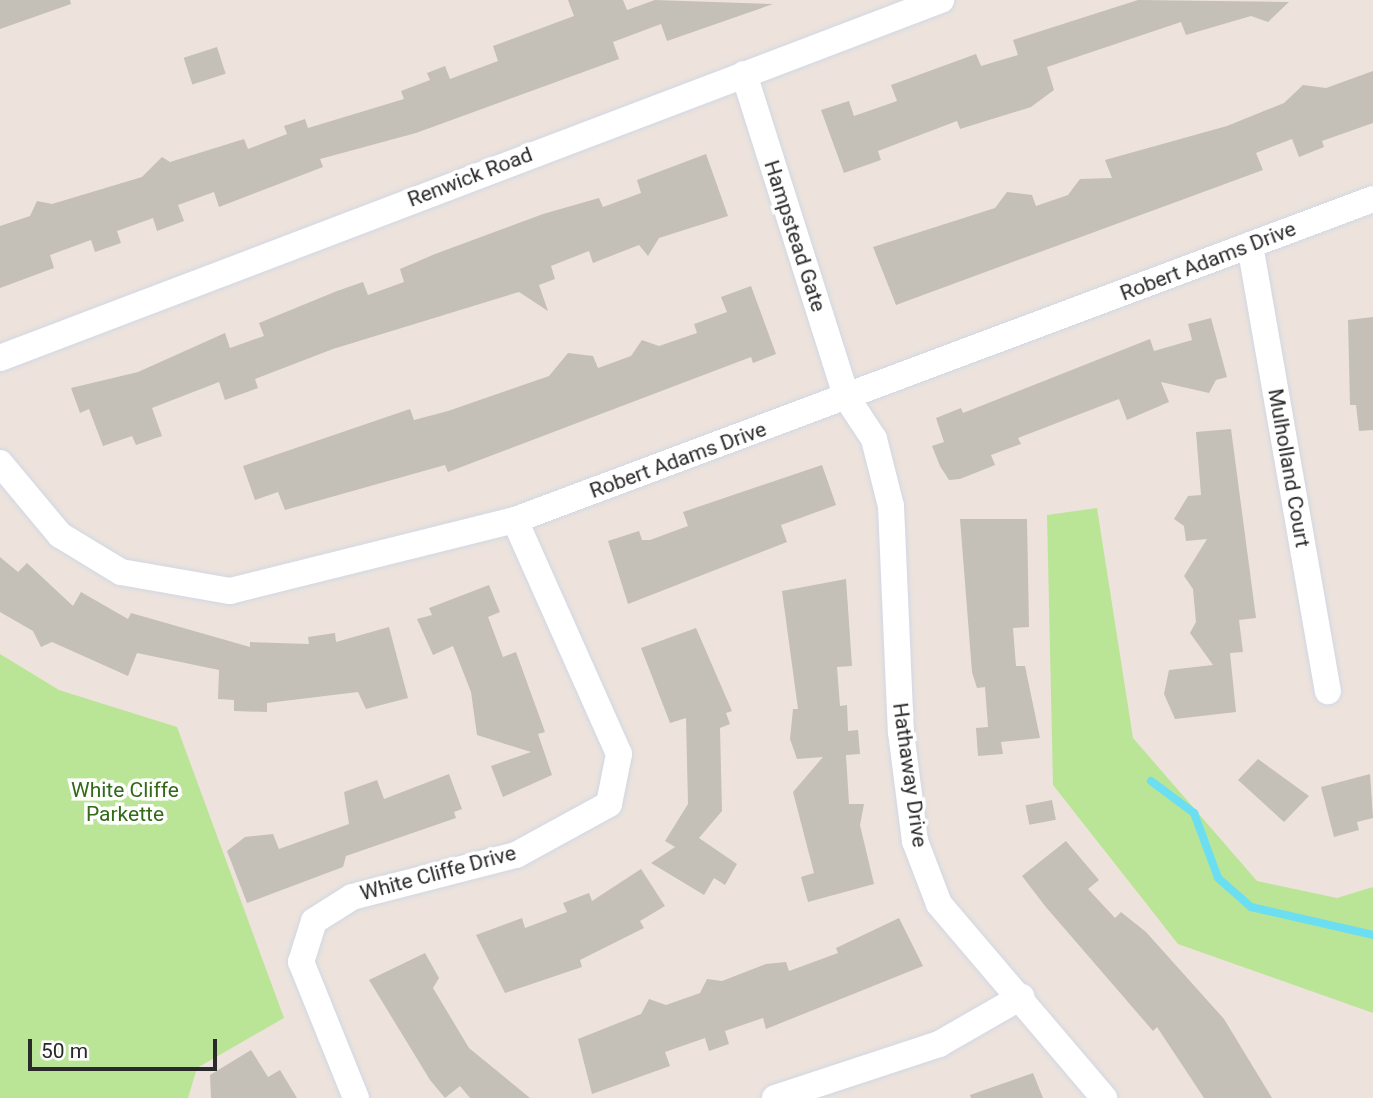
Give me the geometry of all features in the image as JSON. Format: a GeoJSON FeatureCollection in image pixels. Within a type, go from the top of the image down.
{"type":"FeatureCollection","features":[{"type":"Feature","properties":{"kind":"street","name":"Renwick Road"},"geometry":{"type":"LineString","coordinates":[[0,358],[942,0]]}},
{"type":"Feature","properties":{"kind":"street","name":"Hampstead Gate"},"geometry":{"type":"LineString","coordinates":[[744,74],[847,398]]}},
{"type":"Feature","properties":{"kind":"street","name":"Robert Adams Drive"},"geometry":{"type":"LineString","coordinates":[[0,463],[60,536],[121,572],[230,591],[515,520],[1373,199]]}},
{"type":"Feature","properties":{"kind":"street","name":"Mulholland Court"},"geometry":{"type":"LineString","coordinates":[[1250,245],[1328,691]]}},
{"type":"Feature","properties":{"kind":"street","name":"Hathaway Drive"},"geometry":{"type":"LineString","coordinates":[[847,398],[874,439],[891,506],[901,732],[915,841],[939,904],[1021,997],[1104,1098]]}},
{"type":"Feature","properties":{"kind":"street","name":"White Cliffe Drive"},"geometry":{"type":"LineString","coordinates":[[356,1098],[301,962],[314,921],[352,897],[516,855],[609,804],[619,754],[515,520]]}},
{"type":"Feature","properties":{"kind":"street"},"geometry":{"type":"LineString","coordinates":[[775,1098],[939,1044],[1021,997]]}},
{"type":"Feature","properties":{"kind":"green space"},"geometry":{"type":"Polygon","coordinates":[[[1097,508],[1133,738],[1257,881],[1337,898],[1373,887],[1373,1013],[1178,944],[1053,785],[1047,515],[1097,508]]]}},
{"type":"Feature","properties":{"kind":"green space","name":"White Cliffe Parkette"},"geometry":{"type":"Polygon","coordinates":[[[0,654],[59,690],[177,727],[284,1018],[197,1068],[188,1098],[0,1098],[0,654]]]}},
{"type":"Feature","properties":{"kind":"building"},"geometry":{"type":"Polygon","coordinates":[[[0,0],[70,0],[71,4],[0,29],[0,0]]]}},
{"type":"Feature","properties":{"kind":"building"},"geometry":{"type":"Polygon","coordinates":[[[568,0],[623,0],[627,10],[655,0],[773,4],[667,41],[661,24],[613,42],[619,59],[416,133],[320,159],[323,167],[219,207],[214,192],[178,205],[184,221],[157,231],[153,218],[117,231],[121,243],[95,252],[91,240],[50,255],[54,268],[0,288],[0,226],[30,216],[37,201],[52,204],[142,177],[162,157],[170,162],[244,139],[248,149],[287,134],[284,126],[305,119],[308,128],[404,99],[401,91],[430,80],[427,73],[445,66],[450,79],[498,61],[493,46],[574,16],[568,0]]]}},
{"type":"Feature","properties":{"kind":"building"},"geometry":{"type":"Polygon","coordinates":[[[1138,0],[1289,2],[1268,22],[1251,16],[1186,35],[1181,22],[1047,67],[1054,90],[1031,107],[960,129],[957,121],[878,151],[881,160],[844,173],[821,110],[849,101],[854,116],[897,101],[891,85],[976,54],[981,66],[1018,55],[1013,40],[1138,0]]]}},
{"type":"Feature","properties":{"kind":"building"},"geometry":{"type":"Polygon","coordinates":[[[217,47],[226,74],[192,84],[184,58],[217,47]]]}},
{"type":"Feature","properties":{"kind":"building"},"geometry":{"type":"Polygon","coordinates":[[[1373,71],[1373,123],[1322,141],[1324,147],[1299,157],[1292,139],[1256,153],[1263,170],[896,305],[873,247],[995,208],[1007,192],[1032,195],[1036,206],[1068,195],[1080,179],[1112,178],[1105,160],[1227,126],[1284,103],[1303,85],[1326,88],[1373,71]]]}},
{"type":"Feature","properties":{"kind":"building"},"geometry":{"type":"Polygon","coordinates":[[[706,154],[728,216],[659,238],[648,256],[639,245],[593,263],[589,251],[551,266],[555,279],[539,285],[548,311],[519,292],[333,349],[255,379],[258,388],[225,400],[219,382],[152,408],[162,436],[136,445],[132,436],[103,446],[89,409],[80,413],[71,388],[138,372],[225,333],[230,348],[264,336],[259,323],[363,282],[368,295],[404,282],[400,269],[543,214],[599,198],[603,207],[641,193],[637,180],[706,154]]]}},
{"type":"Feature","properties":{"kind":"building"},"geometry":{"type":"Polygon","coordinates":[[[751,286],[776,354],[753,363],[751,357],[448,472],[445,465],[285,510],[278,492],[255,500],[243,466],[410,409],[414,420],[549,376],[568,353],[593,356],[598,368],[631,356],[642,340],[659,346],[697,333],[694,324],[727,312],[721,297],[751,286]]]}},
{"type":"Feature","properties":{"kind":"building"},"geometry":{"type":"Polygon","coordinates":[[[1373,317],[1373,430],[1359,431],[1356,405],[1350,405],[1348,320],[1373,317]]]}},
{"type":"Feature","properties":{"kind":"building"},"geometry":{"type":"Polygon","coordinates":[[[1211,318],[1227,377],[1216,380],[1209,393],[1161,382],[1169,402],[1127,420],[1119,399],[1018,438],[1021,444],[991,455],[995,465],[960,479],[949,480],[940,466],[932,446],[944,442],[936,418],[961,408],[963,413],[1150,339],[1154,351],[1192,340],[1188,324],[1211,318]]]}},
{"type":"Feature","properties":{"kind":"building"},"geometry":{"type":"Polygon","coordinates":[[[1231,429],[1256,618],[1239,620],[1243,652],[1230,653],[1236,712],[1175,719],[1164,694],[1169,670],[1213,665],[1190,633],[1196,622],[1193,589],[1184,576],[1207,539],[1186,541],[1184,526],[1174,519],[1188,496],[1201,495],[1196,432],[1231,429]]]}},
{"type":"Feature","properties":{"kind":"building"},"geometry":{"type":"Polygon","coordinates":[[[822,465],[836,505],[781,525],[787,542],[628,604],[608,541],[639,531],[642,540],[650,540],[688,526],[683,512],[822,465]]]}},
{"type":"Feature","properties":{"kind":"building"},"geometry":{"type":"Polygon","coordinates":[[[960,519],[1027,519],[1029,627],[1013,628],[1016,666],[1025,666],[1040,738],[1001,742],[1003,754],[978,756],[976,728],[988,727],[985,687],[977,688],[972,672],[960,519]]]}},
{"type":"Feature","properties":{"kind":"building"},"geometry":{"type":"Polygon","coordinates":[[[0,557],[18,572],[27,563],[73,606],[81,592],[128,619],[131,613],[250,647],[250,642],[309,644],[308,637],[335,633],[336,642],[389,627],[408,698],[366,709],[358,692],[267,703],[267,712],[234,711],[234,700],[218,699],[219,670],[137,653],[128,676],[52,642],[41,647],[33,631],[0,612],[0,557]]]}},
{"type":"Feature","properties":{"kind":"building"},"geometry":{"type":"Polygon","coordinates":[[[846,579],[852,666],[837,667],[840,706],[847,705],[848,731],[858,730],[860,754],[846,755],[849,804],[864,804],[860,825],[874,884],[808,902],[801,877],[814,873],[793,792],[823,757],[797,759],[790,739],[793,709],[798,709],[782,591],[846,579]]]}},
{"type":"Feature","properties":{"kind":"building"},"geometry":{"type":"Polygon","coordinates":[[[489,585],[500,612],[488,617],[503,657],[516,652],[545,732],[538,734],[552,775],[503,797],[491,766],[531,752],[477,735],[471,692],[453,646],[433,655],[417,619],[432,615],[429,608],[489,585]]]}},
{"type":"Feature","properties":{"kind":"building"},"geometry":{"type":"Polygon","coordinates":[[[696,628],[732,711],[726,713],[730,724],[720,728],[722,811],[699,838],[737,864],[725,885],[714,878],[704,895],[651,863],[675,847],[665,841],[688,804],[686,718],[670,723],[641,648],[696,628]]]}},
{"type":"Feature","properties":{"kind":"building"},"geometry":{"type":"Polygon","coordinates":[[[1258,759],[1309,796],[1284,822],[1238,780],[1258,759]]]}},
{"type":"Feature","properties":{"kind":"building"},"geometry":{"type":"Polygon","coordinates":[[[449,774],[462,809],[454,812],[456,818],[346,856],[343,867],[247,903],[227,851],[245,837],[273,834],[279,849],[349,824],[344,792],[377,780],[384,799],[449,774]]]}},
{"type":"Feature","properties":{"kind":"building"},"geometry":{"type":"Polygon","coordinates":[[[1370,774],[1373,818],[1357,822],[1359,830],[1334,837],[1321,787],[1370,774]]]}},
{"type":"Feature","properties":{"kind":"building"},"geometry":{"type":"Polygon","coordinates":[[[1052,800],[1056,820],[1029,825],[1025,805],[1052,800]]]}},
{"type":"Feature","properties":{"kind":"building"},"geometry":{"type":"Polygon","coordinates":[[[1066,841],[1099,880],[1088,889],[1115,918],[1121,912],[1146,932],[1224,1019],[1272,1098],[1204,1098],[1157,1027],[1153,1031],[1045,906],[1022,876],[1066,841]]]}},
{"type":"Feature","properties":{"kind":"building"},"geometry":{"type":"Polygon","coordinates":[[[641,869],[665,906],[640,921],[644,928],[580,960],[582,967],[505,993],[476,935],[522,918],[525,928],[567,912],[563,903],[589,893],[592,901],[641,869]]]}},
{"type":"Feature","properties":{"kind":"building"},"geometry":{"type":"Polygon","coordinates":[[[899,918],[923,966],[766,1029],[763,1018],[725,1031],[729,1044],[709,1051],[705,1038],[665,1052],[670,1066],[592,1094],[578,1039],[641,1014],[649,999],[666,1005],[700,993],[707,979],[722,981],[766,964],[786,962],[789,971],[838,953],[836,948],[899,918]]]}},
{"type":"Feature","properties":{"kind":"building"},"geometry":{"type":"Polygon","coordinates":[[[425,953],[439,978],[433,988],[469,1048],[530,1098],[470,1098],[460,1086],[445,1098],[430,1080],[369,980],[425,953]]]}},
{"type":"Feature","properties":{"kind":"building"},"geometry":{"type":"Polygon","coordinates":[[[251,1050],[268,1077],[280,1070],[297,1098],[211,1098],[210,1075],[251,1050]]]}},
{"type":"Feature","properties":{"kind":"building"},"geometry":{"type":"Polygon","coordinates":[[[1033,1073],[1043,1098],[971,1098],[970,1095],[1033,1073]]]}},
{"type":"Feature","properties":{"kind":"waterway"},"geometry":{"type":"LineString","coordinates":[[1151,781],[1194,813],[1218,878],[1251,907],[1373,935]]}}]}
